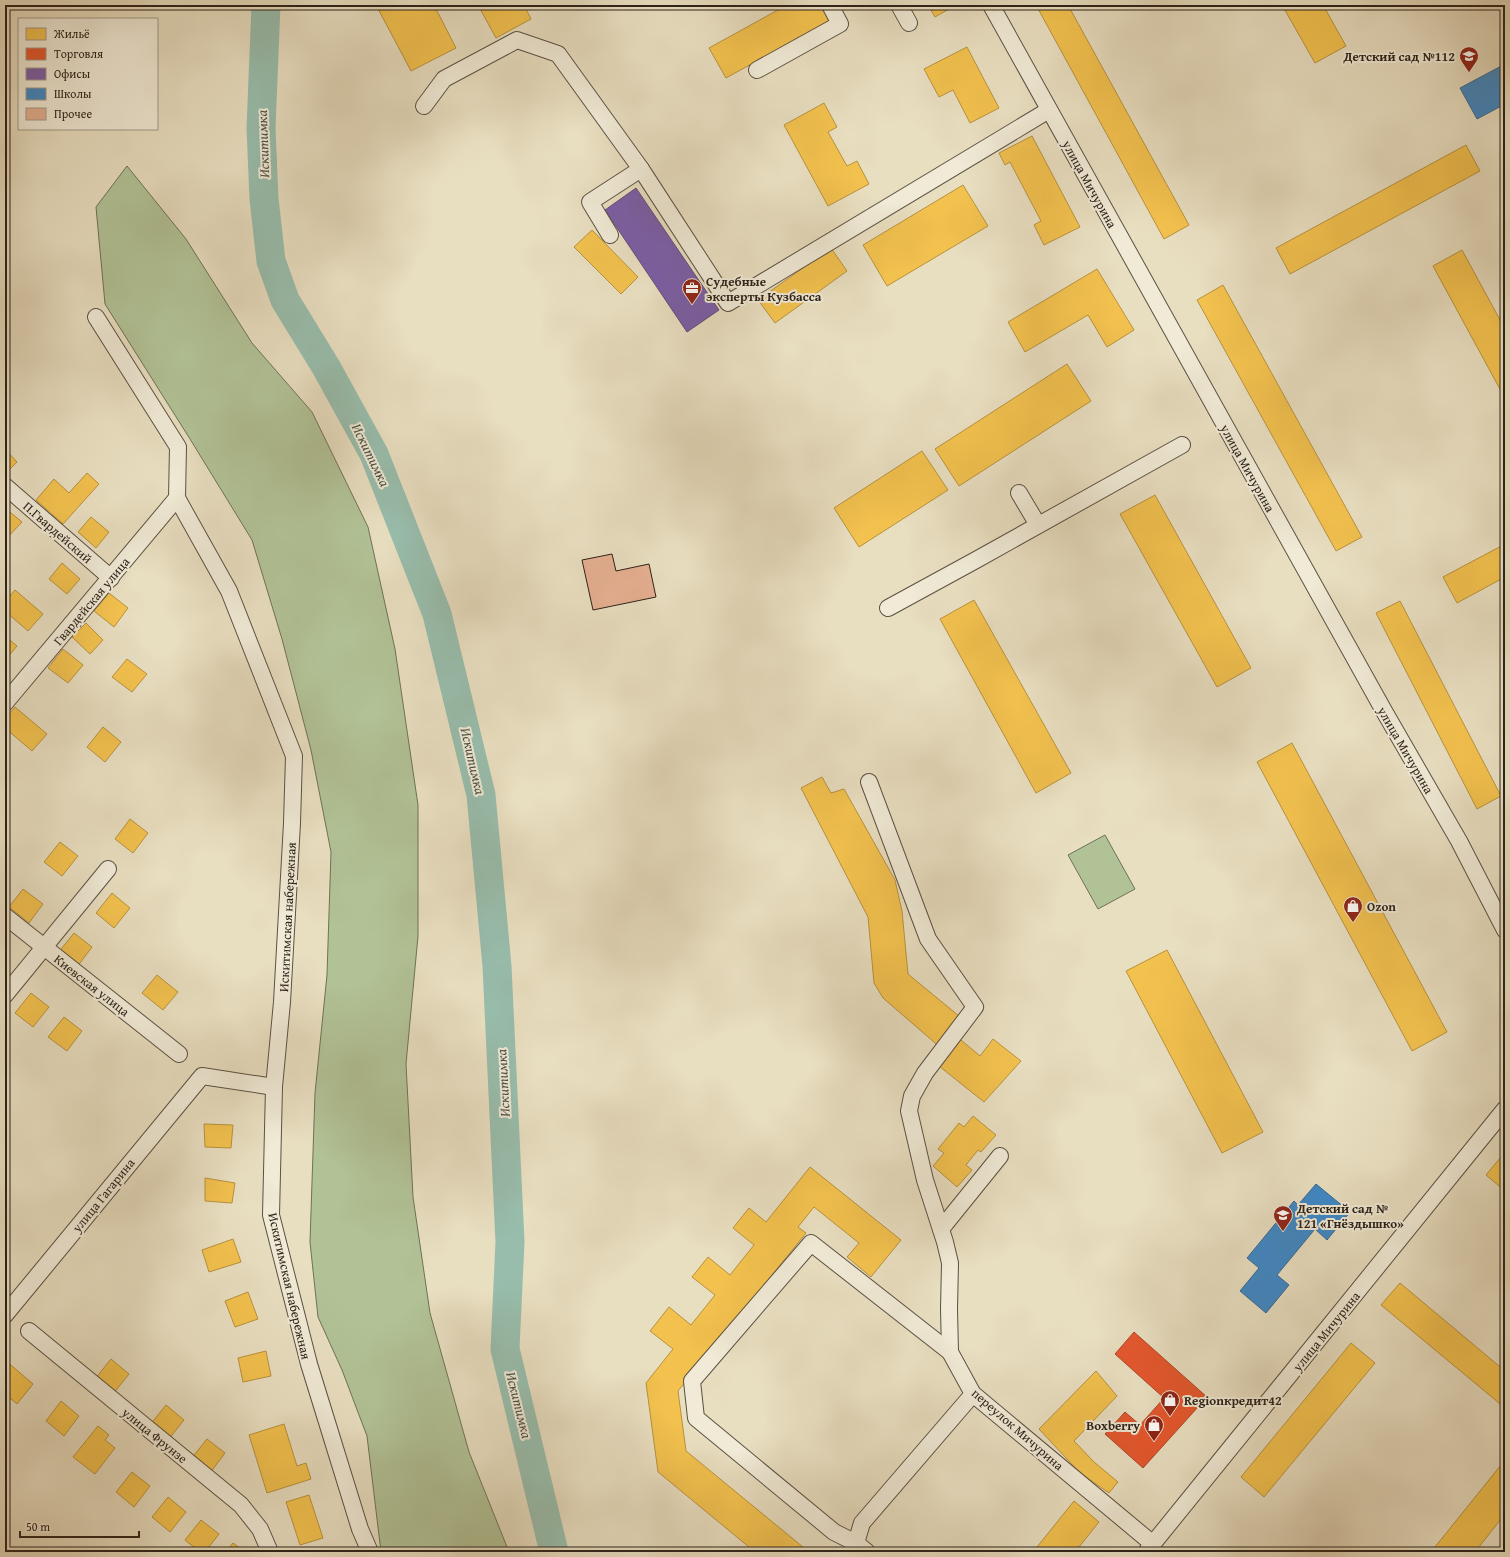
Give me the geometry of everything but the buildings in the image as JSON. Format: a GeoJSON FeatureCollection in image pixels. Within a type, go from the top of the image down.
{"type":"FeatureCollection","features":[{"type":"Feature","properties":{"kind":"street"},"geometry":{"type":"LineString","coordinates":[[757,70],[840,24],[830,5]]}},
{"type":"Feature","properties":{"kind":"street"},"geometry":{"type":"LineString","coordinates":[[899,5],[909,23]]}},
{"type":"Feature","properties":{"kind":"street","name":"улица Мичурина"},"geometry":{"type":"LineString","coordinates":[[991,5],[1384,711],[1459,841],[1505,930]]}},
{"type":"Feature","properties":{"kind":"street"},"geometry":{"type":"LineString","coordinates":[[424,106],[444,79],[517,40],[558,54],[641,169],[728,303],[1049,110]]}},
{"type":"Feature","properties":{"kind":"street"},"geometry":{"type":"LineString","coordinates":[[610,235],[590,202],[641,169]]}},
{"type":"Feature","properties":{"kind":"street"},"geometry":{"type":"LineString","coordinates":[[96,317],[178,447],[177,498]]}},
{"type":"Feature","properties":{"kind":"street"},"geometry":{"type":"LineString","coordinates":[[888,608],[1182,445]]}},
{"type":"Feature","properties":{"kind":"street","name":"П.Гвардейский"},"geometry":{"type":"LineString","coordinates":[[5,486],[111,578]]}},
{"type":"Feature","properties":{"kind":"street"},"geometry":{"type":"LineString","coordinates":[[1019,493],[1038,525]]}},
{"type":"Feature","properties":{"kind":"street","name":"Гвардейская улица"},"geometry":{"type":"LineString","coordinates":[[5,703],[177,498]]}},
{"type":"Feature","properties":{"kind":"street","name":"Искитимская набережная"},"geometry":{"type":"LineString","coordinates":[[177,498],[229,591],[294,756],[292,823],[282,994],[274,1087],[271,1215],[309,1364],[360,1529],[370,1552]]}},
{"type":"Feature","properties":{"kind":"street","name":"переулок Мичурина"},"geometry":{"type":"LineString","coordinates":[[869,782],[928,939],[975,1007],[925,1073],[912,1096],[909,1111],[925,1180],[950,1263],[950,1352],[973,1394],[1150,1548]]}},
{"type":"Feature","properties":{"kind":"street"},"geometry":{"type":"LineString","coordinates":[[5,995],[108,869]]}},
{"type":"Feature","properties":{"kind":"street","name":"Киевская улица"},"geometry":{"type":"LineString","coordinates":[[5,916],[179,1054]]}},
{"type":"Feature","properties":{"kind":"street","name":"улица Гагарина"},"geometry":{"type":"LineString","coordinates":[[5,1315],[202,1076],[274,1087]]}},
{"type":"Feature","properties":{"kind":"street","name":"улица Мичурина"},"geometry":{"type":"LineString","coordinates":[[1150,1548],[1505,1109]]}},
{"type":"Feature","properties":{"kind":"street"},"geometry":{"type":"LineString","coordinates":[[941,1229],[1000,1156]]}},
{"type":"Feature","properties":{"kind":"street"},"geometry":{"type":"LineString","coordinates":[[950,1352],[812,1243],[692,1381],[696,1418],[834,1532],[862,1547],[862,1524],[973,1394]]}},
{"type":"Feature","properties":{"kind":"street","name":"улица Фрунзе"},"geometry":{"type":"LineString","coordinates":[[29,1330],[240,1504],[260,1529],[270,1551]]}},
{"type":"Feature","properties":{"kind":"green space"},"geometry":{"type":"Polygon","coordinates":[[[127,166],[186,239],[252,343],[312,412],[368,527],[395,649],[418,805],[418,936],[406,1064],[413,1197],[430,1313],[469,1452],[509,1552],[381,1552],[367,1436],[342,1370],[318,1317],[310,1242],[315,1093],[327,975],[331,852],[311,750],[282,639],[252,540],[105,304],[96,207],[127,166]]]}},
{"type":"Feature","properties":{"kind":"green space"},"geometry":{"type":"Polygon","coordinates":[[[1105,835],[1135,889],[1098,909],[1068,855],[1105,835]]]}},
{"type":"Feature","properties":{"kind":"waterway","name":"Искитимка"},"geometry":{"type":"LineString","coordinates":[[266,5],[261,128],[264,199],[271,261],[285,300],[326,367],[374,454],[437,614],[481,795],[497,966],[510,1242],[505,1349],[554,1552]]}},
{"type":"Feature","properties":{"kind":"place","name":"Детский сад №112"},"geometry":{"type":"Point","coordinates":[1469,73]}},
{"type":"Feature","properties":{"kind":"place","name":"Судебные эксперты Кузбасса"},"geometry":{"type":"Point","coordinates":[692,305]}},
{"type":"Feature","properties":{"kind":"place","name":"Ozon"},"geometry":{"type":"Point","coordinates":[1353,923]}},
{"type":"Feature","properties":{"kind":"place","name":"Детский сад № 121 «Гнёздышко»"},"geometry":{"type":"Point","coordinates":[1283,1232]}},
{"type":"Feature","properties":{"kind":"place","name":"Regionкредит42"},"geometry":{"type":"Point","coordinates":[1170,1417]}},
{"type":"Feature","properties":{"kind":"place","name":"Boxberry"},"geometry":{"type":"Point","coordinates":[1154,1442]}}]}
